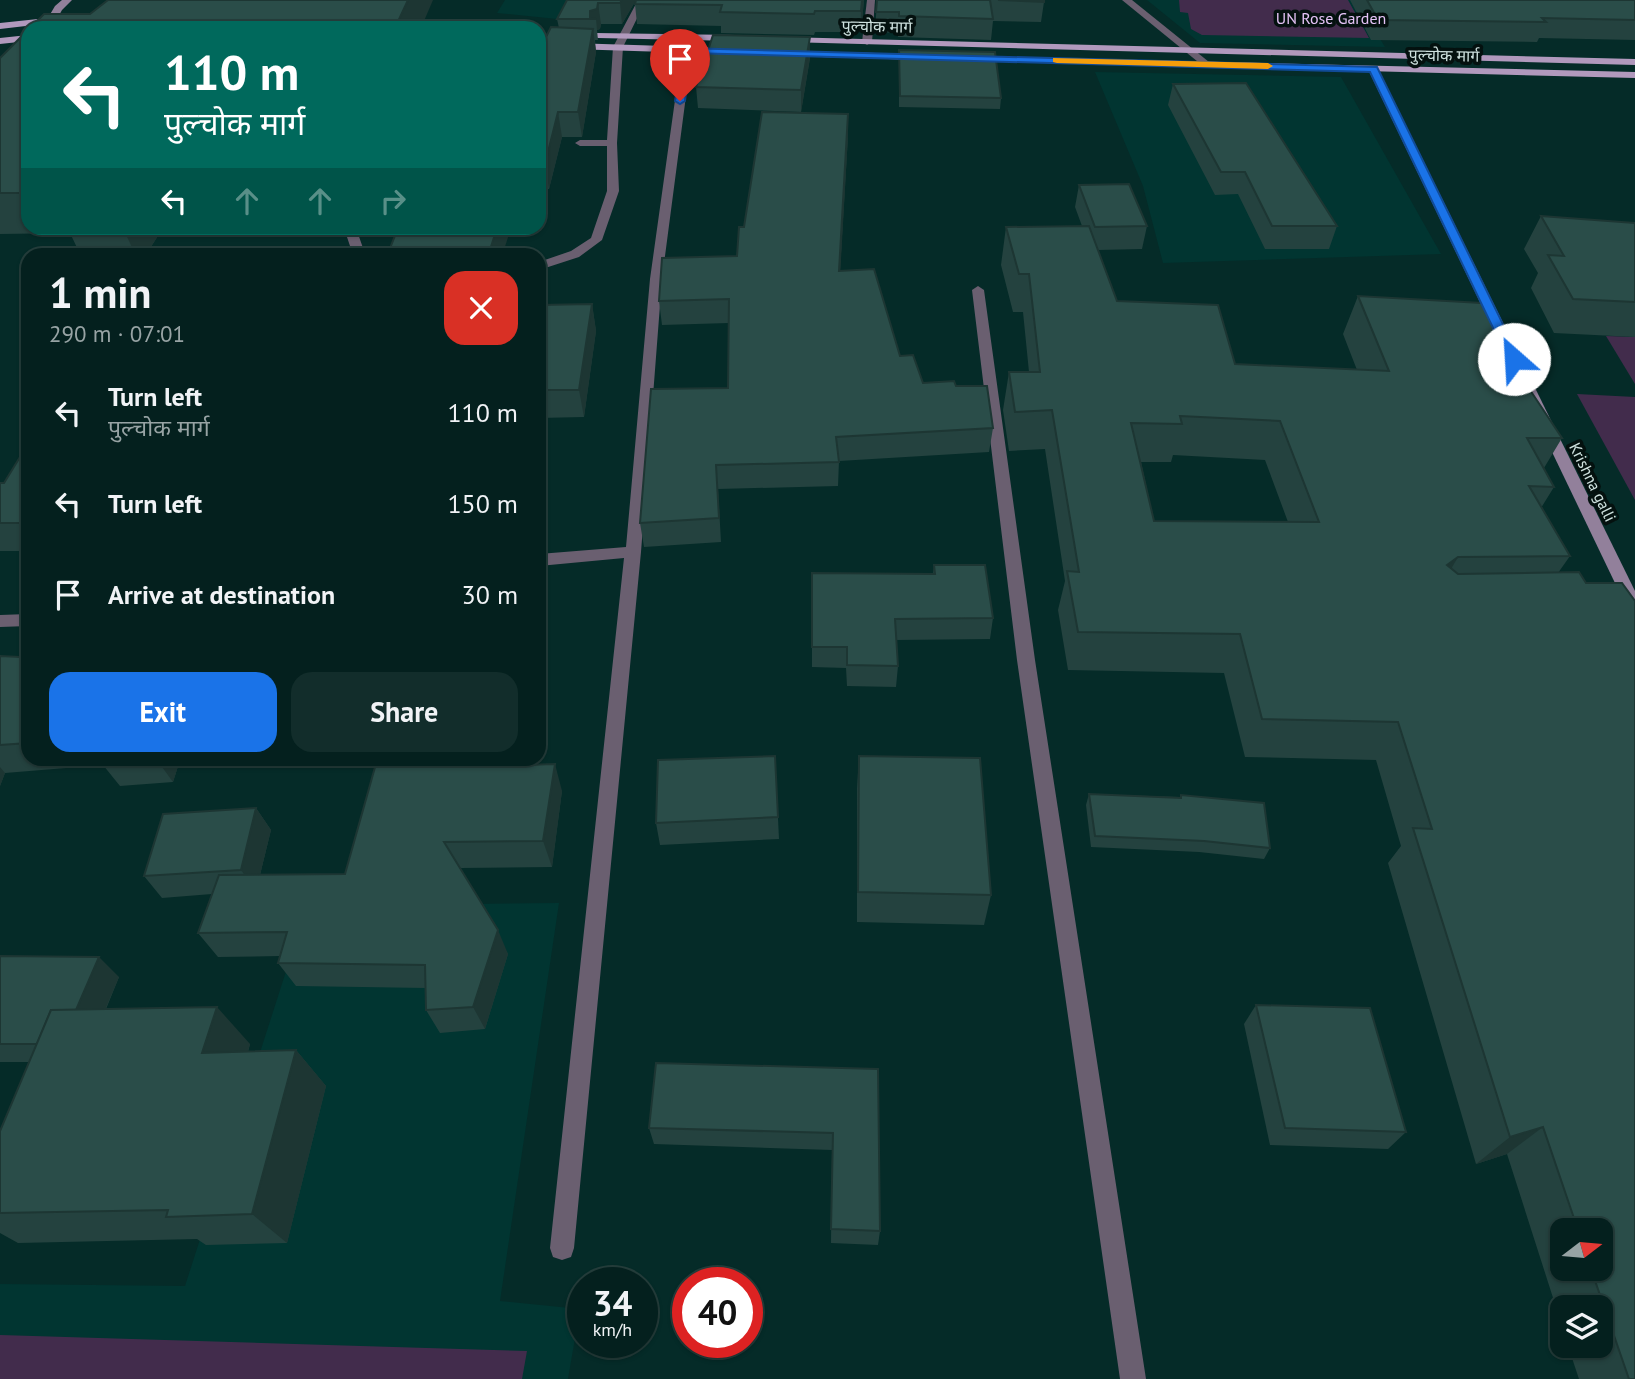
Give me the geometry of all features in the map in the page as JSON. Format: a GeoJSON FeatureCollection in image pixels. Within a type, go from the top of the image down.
{"type":"FeatureCollection","features":[{"type":"Feature","properties":{"kind":"main road"},"geometry":{"type":"LineString","coordinates":[[0,26],[21,25]]}},
{"type":"Feature","properties":{"kind":"main road"},"geometry":{"type":"LineString","coordinates":[[588,34],[743,38]]}},
{"type":"Feature","properties":{"kind":"main road"},"geometry":{"type":"LineString","coordinates":[[0,41],[21,39]]}},
{"type":"Feature","properties":{"kind":"main road","name":"पुल्चोक मार्ग"},"geometry":{"type":"LineString","coordinates":[[771,39],[1635,62]]}},
{"type":"Feature","properties":{"kind":"main road"},"geometry":{"type":"LineString","coordinates":[[546,45],[742,52]]}},
{"type":"Feature","properties":{"kind":"main road","name":"पुल्चोक मार्ग"},"geometry":{"type":"LineString","coordinates":[[783,53],[933,57]]}},
{"type":"Feature","properties":{"kind":"main road","name":"पुल्चोक मार्ग"},"geometry":{"type":"LineString","coordinates":[[960,58],[1635,75]]}},
{"type":"Feature","properties":{"kind":"street"},"geometry":{"type":"LineString","coordinates":[[50,21],[68,0]]}},
{"type":"Feature","properties":{"kind":"street"},"geometry":{"type":"LineString","coordinates":[[546,264],[575,254],[596,240],[613,191],[611,143],[618,47],[642,0]]}},
{"type":"Feature","properties":{"kind":"street"},"geometry":{"type":"LineString","coordinates":[[867,41],[871,0]]}},
{"type":"Feature","properties":{"kind":"street"},"geometry":{"type":"LineString","coordinates":[[1126,0],[1206,64]]}},
{"type":"Feature","properties":{"kind":"street"},"geometry":{"type":"LineString","coordinates":[[562,1248],[633,552],[656,278],[687,50]]}},
{"type":"Feature","properties":{"kind":"street","name":"Krishna galli"},"geometry":{"type":"LineString","coordinates":[[1373,69],[1628,603]]}},
{"type":"Feature","properties":{"kind":"street"},"geometry":{"type":"LineString","coordinates":[[580,143],[611,143]]}},
{"type":"Feature","properties":{"kind":"street"},"geometry":{"type":"LineString","coordinates":[[978,290],[1026,660],[1133,1379]]}},
{"type":"Feature","properties":{"kind":"street"},"geometry":{"type":"LineString","coordinates":[[546,559],[633,552]]}},
{"type":"Feature","properties":{"kind":"street"},"geometry":{"type":"LineString","coordinates":[[0,621],[21,620]]}},
{"type":"Feature","properties":{"kind":"shaded area"},"geometry":{"type":"Polygon","coordinates":[[[505,0],[576,0],[567,20],[497,13],[505,0]]]}},
{"type":"Feature","properties":{"kind":"shaded area","name":"UN Rose Garden"},"geometry":{"type":"Polygon","coordinates":[[[1147,0],[1356,0],[1385,47],[1200,43],[1147,0]]]}},
{"type":"Feature","properties":{"kind":"shaded area"},"geometry":{"type":"Polygon","coordinates":[[[1095,72],[1341,77],[1441,254],[1163,263],[1143,186],[1095,72]]]}},
{"type":"Feature","properties":{"kind":"shaded area"},"geometry":{"type":"Polygon","coordinates":[[[559,903],[500,1301],[567,1308],[567,1358],[572,1358],[568,1379],[0,1379],[0,1284],[185,1286],[307,906],[559,903]]]}},
{"type":"Feature","properties":{"kind":"green space","name":"UN Rose Garden"},"geometry":{"type":"Polygon","coordinates":[[[1179,0],[1348,0],[1369,38],[1202,35],[1191,29],[1188,13],[1180,12],[1179,0]]]}},
{"type":"Feature","properties":{"kind":"green space"},"geometry":{"type":"Polygon","coordinates":[[[1606,336],[1635,337],[1635,384],[1606,336]]]}},
{"type":"Feature","properties":{"kind":"green space"},"geometry":{"type":"Polygon","coordinates":[[[1577,394],[1635,397],[1635,500],[1577,394]]]}},
{"type":"Feature","properties":{"kind":"green space"},"geometry":{"type":"Polygon","coordinates":[[[0,1335],[527,1351],[522,1379],[0,1379],[0,1335]]]}},
{"type":"Feature","properties":{"kind":"building"},"geometry":{"type":"Polygon","coordinates":[[[108,0],[408,0],[398,21],[37,21],[44,14],[90,14],[108,0]]]}},
{"type":"Feature","properties":{"kind":"building"},"geometry":{"type":"Polygon","coordinates":[[[567,0],[622,0],[620,3],[598,3],[597,9],[590,11],[590,18],[596,19],[557,19],[567,0]]]}},
{"type":"Feature","properties":{"kind":"building"},"geometry":{"type":"Polygon","coordinates":[[[636,0],[862,0],[861,11],[815,11],[814,14],[720,12],[722,5],[635,4],[636,0]]]}},
{"type":"Feature","properties":{"kind":"building"},"geometry":{"type":"Polygon","coordinates":[[[877,0],[990,0],[993,19],[899,16],[899,12],[876,12],[877,0]]]}},
{"type":"Feature","properties":{"kind":"building"},"geometry":{"type":"Polygon","coordinates":[[[998,0],[1044,0],[1044,2],[998,0]]]}},
{"type":"Feature","properties":{"kind":"building"},"geometry":{"type":"Polygon","coordinates":[[[1367,0],[1635,0],[1635,20],[1378,20],[1367,0]]]}},
{"type":"Feature","properties":{"kind":"building"},"geometry":{"type":"Polygon","coordinates":[[[551,27],[593,29],[578,112],[558,112],[546,160],[546,37],[551,27]]]}},
{"type":"Feature","properties":{"kind":"building"},"geometry":{"type":"Polygon","coordinates":[[[713,35],[810,37],[801,90],[696,87],[713,35]]]}},
{"type":"Feature","properties":{"kind":"building"},"geometry":{"type":"Polygon","coordinates":[[[21,37],[21,193],[0,193],[0,58],[21,37]]]}},
{"type":"Feature","properties":{"kind":"building"},"geometry":{"type":"Polygon","coordinates":[[[899,50],[995,52],[1001,98],[900,96],[899,50]]]}},
{"type":"Feature","properties":{"kind":"building"},"geometry":{"type":"Polygon","coordinates":[[[1246,83],[1337,226],[1272,226],[1245,172],[1221,172],[1173,84],[1246,83]]]}},
{"type":"Feature","properties":{"kind":"building"},"geometry":{"type":"Polygon","coordinates":[[[762,112],[848,114],[839,271],[874,269],[900,356],[913,355],[923,383],[954,381],[956,386],[987,386],[993,428],[836,437],[839,462],[716,465],[719,518],[640,523],[651,389],[728,388],[729,299],[659,301],[662,258],[737,256],[739,227],[744,227],[762,112]]]}},
{"type":"Feature","properties":{"kind":"building"},"geometry":{"type":"Polygon","coordinates":[[[1129,184],[1147,226],[1095,227],[1079,185],[1129,184]]]}},
{"type":"Feature","properties":{"kind":"building"},"geometry":{"type":"Polygon","coordinates":[[[1541,216],[1635,223],[1635,302],[1573,299],[1548,255],[1564,256],[1541,216]]]}},
{"type":"Feature","properties":{"kind":"building"},"geometry":{"type":"Polygon","coordinates":[[[1089,226],[1117,301],[1218,305],[1235,364],[1389,371],[1358,296],[1482,303],[1525,372],[1518,372],[1562,438],[1527,438],[1554,487],[1529,486],[1570,556],[1458,557],[1447,565],[1458,574],[1579,572],[1586,583],[1622,583],[1635,601],[1635,1379],[1629,1379],[1613,1333],[1613,1295],[1600,1295],[1595,1281],[1614,1281],[1614,1218],[1574,1218],[1543,1127],[1510,1137],[1413,828],[1432,829],[1398,722],[1262,719],[1240,634],[1078,632],[1067,571],[1079,572],[1052,410],[1015,412],[1009,372],[1040,372],[1029,274],[1019,274],[1006,227],[1089,226]],[[1180,416],[1182,424],[1131,423],[1154,521],[1319,522],[1280,421],[1180,416]]]}},
{"type":"Feature","properties":{"kind":"building"},"geometry":{"type":"Polygon","coordinates":[[[395,235],[495,235],[491,248],[390,248],[395,235]]]}},
{"type":"Feature","properties":{"kind":"building"},"geometry":{"type":"Polygon","coordinates":[[[592,304],[579,390],[546,390],[546,305],[592,304]]]}},
{"type":"Feature","properties":{"kind":"building"},"geometry":{"type":"Polygon","coordinates":[[[21,455],[21,523],[0,523],[0,483],[4,483],[21,455]]]}},
{"type":"Feature","properties":{"kind":"building"},"geometry":{"type":"Polygon","coordinates":[[[934,565],[985,565],[993,618],[895,619],[898,666],[847,665],[847,647],[812,647],[812,573],[935,574],[934,565]]]}},
{"type":"Feature","properties":{"kind":"building"},"geometry":{"type":"Polygon","coordinates":[[[21,655],[21,744],[0,745],[0,656],[21,655]]]}},
{"type":"Feature","properties":{"kind":"building"},"geometry":{"type":"Polygon","coordinates":[[[775,756],[778,817],[656,823],[658,760],[775,756]]]}},
{"type":"Feature","properties":{"kind":"building"},"geometry":{"type":"Polygon","coordinates":[[[859,756],[980,758],[991,895],[858,892],[859,756]]]}},
{"type":"Feature","properties":{"kind":"building"},"geometry":{"type":"Polygon","coordinates":[[[555,764],[543,841],[444,842],[498,930],[473,1007],[426,1010],[425,965],[278,963],[287,932],[198,933],[219,875],[345,874],[375,766],[555,764]]]}},
{"type":"Feature","properties":{"kind":"building"},"geometry":{"type":"Polygon","coordinates":[[[1089,794],[1181,798],[1181,795],[1264,803],[1270,848],[1204,841],[1095,836],[1089,794]]]}},
{"type":"Feature","properties":{"kind":"building"},"geometry":{"type":"Polygon","coordinates":[[[256,808],[241,870],[144,876],[163,814],[256,808]]]}},
{"type":"Feature","properties":{"kind":"building"},"geometry":{"type":"Polygon","coordinates":[[[0,956],[99,957],[76,1010],[51,1010],[37,1044],[0,1044],[0,956]]]}},
{"type":"Feature","properties":{"kind":"building"},"geometry":{"type":"Polygon","coordinates":[[[1256,1005],[1370,1008],[1406,1132],[1285,1128],[1256,1005]]]}},
{"type":"Feature","properties":{"kind":"building"},"geometry":{"type":"Polygon","coordinates":[[[217,1007],[202,1053],[296,1050],[252,1214],[166,1217],[168,1210],[0,1213],[0,1131],[51,1010],[217,1007]]]}},
{"type":"Feature","properties":{"kind":"building"},"geometry":{"type":"Polygon","coordinates":[[[656,1063],[878,1069],[880,1231],[831,1229],[833,1133],[649,1128],[656,1063]]]}},
{"type":"Feature","properties":{"kind":"slow traffic"},"geometry":{"type":"LineString","coordinates":[[1057,60],[1268,66]]}},
{"type":"Feature","properties":{"kind":"route"},"geometry":{"type":"LineString","coordinates":[[680,101],[687,50],[1373,69],[1514,359]]}}]}
